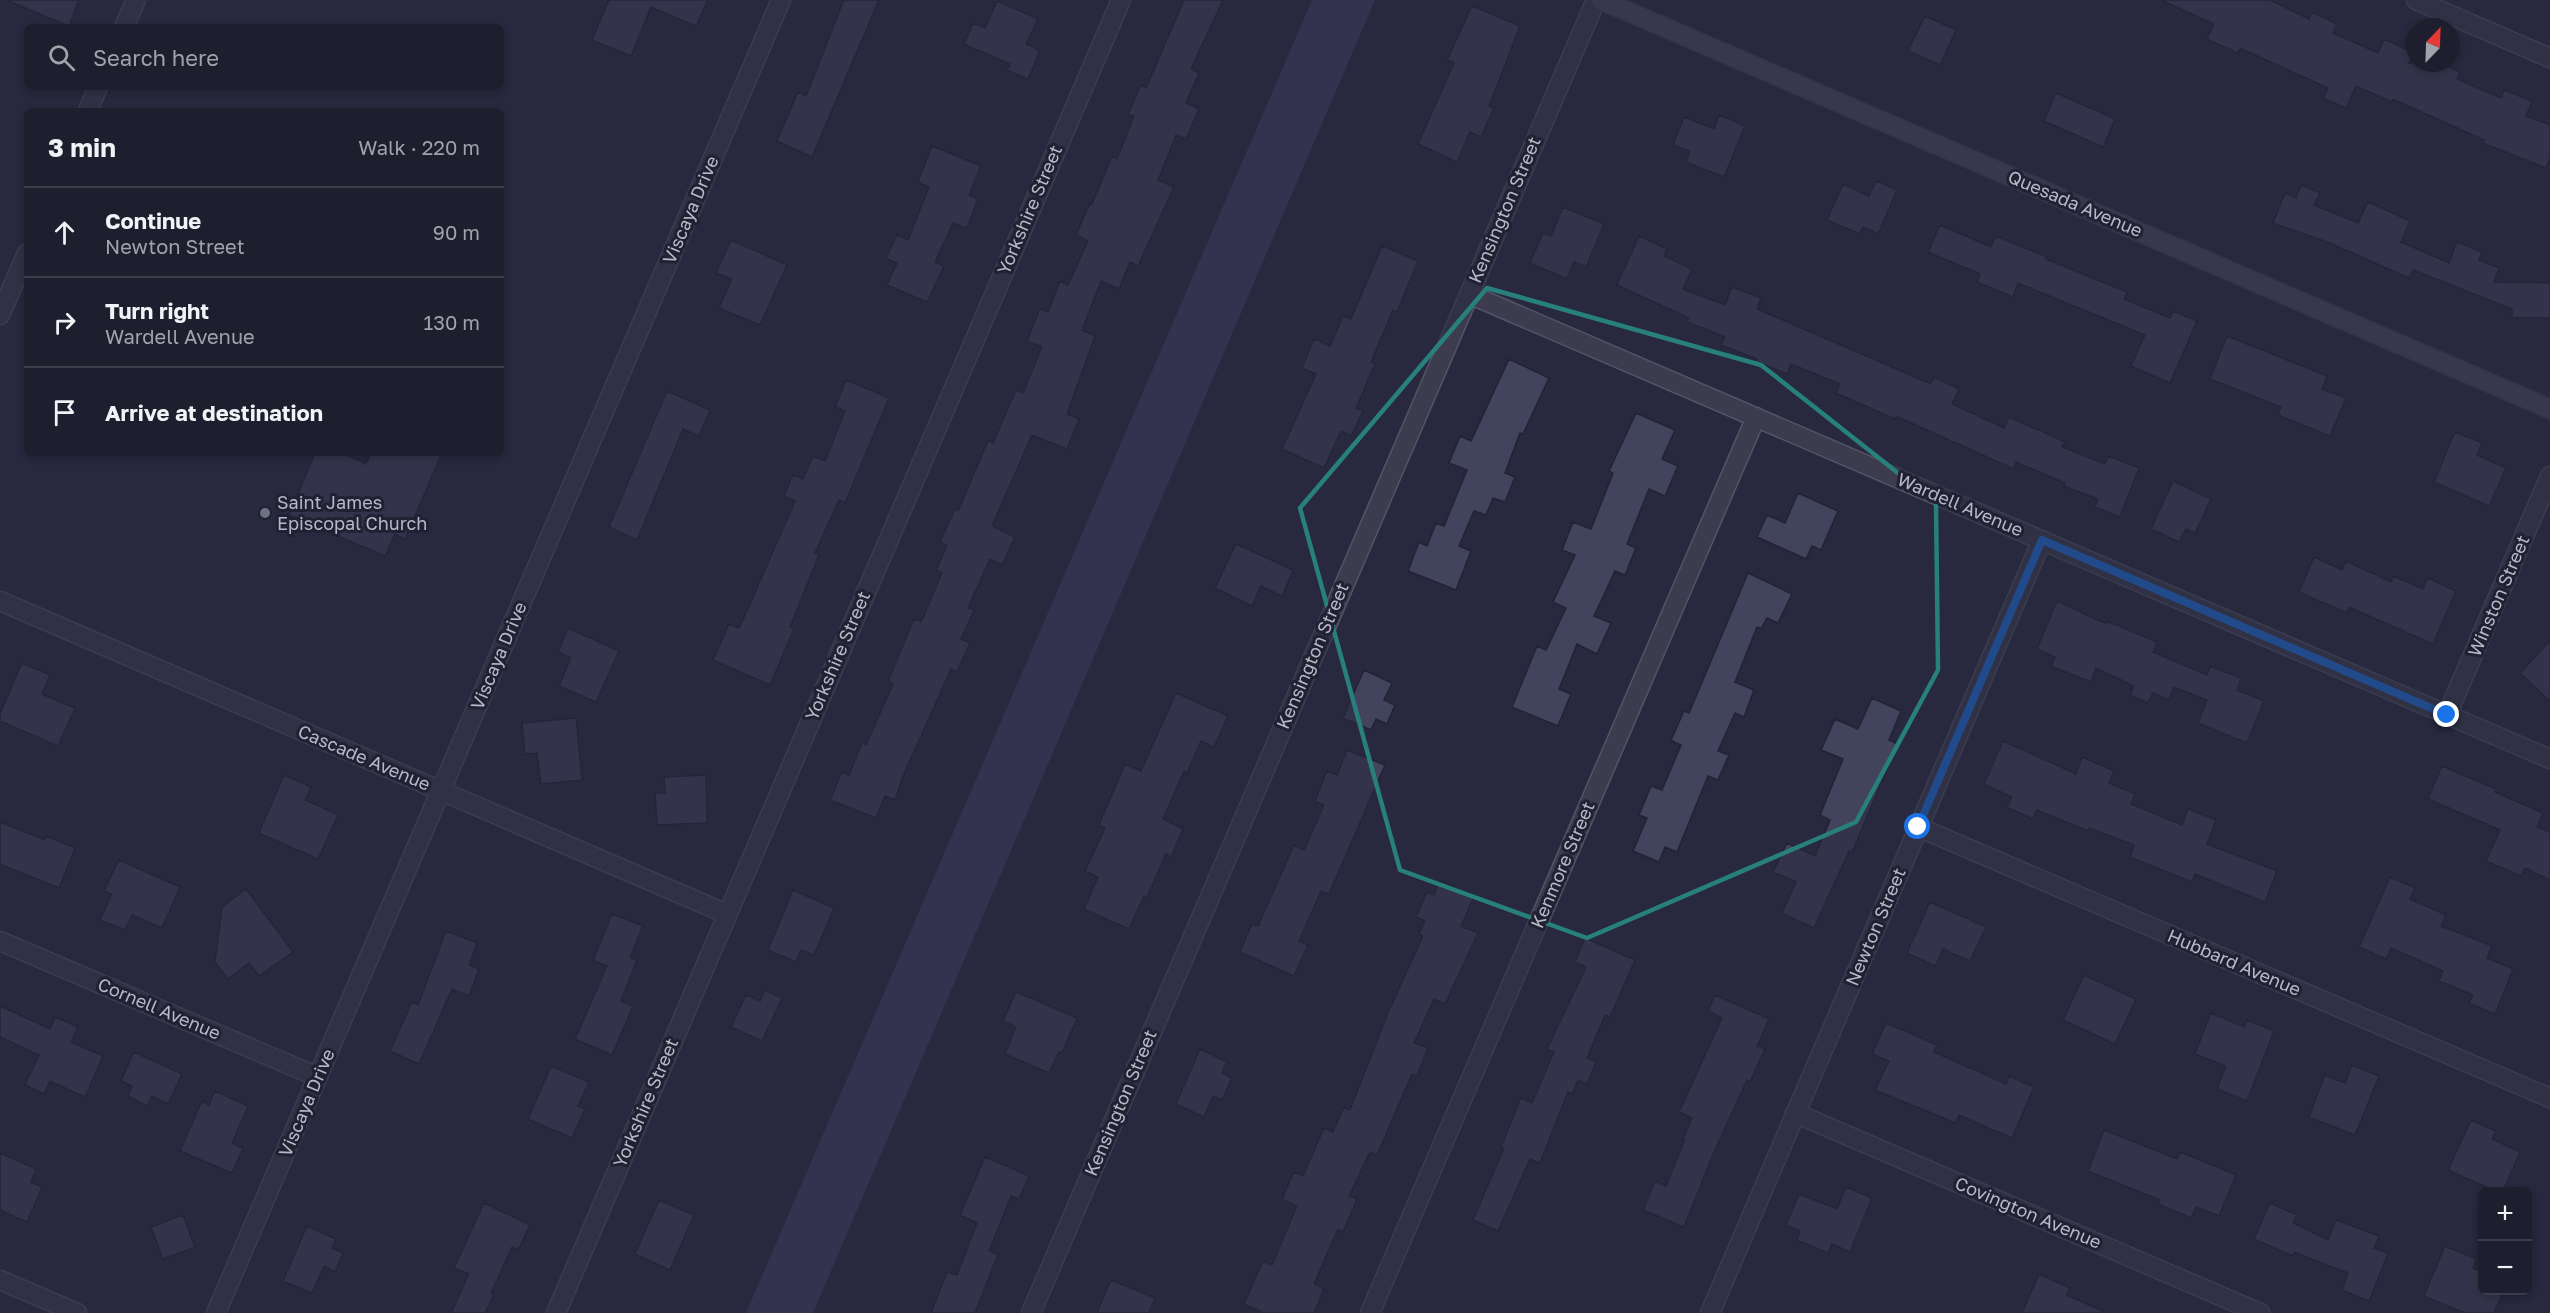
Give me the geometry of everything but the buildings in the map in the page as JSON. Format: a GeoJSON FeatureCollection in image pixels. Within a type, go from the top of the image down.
{"type":"FeatureCollection","features":[{"type":"Feature","properties":{"kind":"street"},"geometry":{"type":"LineString","coordinates":[[125,24],[136,0]]}},
{"type":"Feature","properties":{"kind":"street","name":"Viscaya Drive"},"geometry":{"type":"LineString","coordinates":[[216,1313],[781,0]]}},
{"type":"Feature","properties":{"kind":"street","name":"Yorkshire Street"},"geometry":{"type":"LineString","coordinates":[[556,1313],[1121,0]]}},
{"type":"Feature","properties":{"kind":"street","name":"Kensington Street"},"geometry":{"type":"LineString","coordinates":[[1031,1313],[1596,0]]}},
{"type":"Feature","properties":{"kind":"street","name":"Quesada Avenue"},"geometry":{"type":"LineString","coordinates":[[1601,0],[2550,409]]}},
{"type":"Feature","properties":{"kind":"street"},"geometry":{"type":"LineString","coordinates":[[2416,0],[2550,58]]}},
{"type":"Feature","properties":{"kind":"street"},"geometry":{"type":"LineString","coordinates":[[89,108],[97,90]]}},
{"type":"Feature","properties":{"kind":"street"},"geometry":{"type":"LineString","coordinates":[[0,315],[24,260]]}},
{"type":"Feature","properties":{"kind":"street","name":"Wardell Avenue"},"geometry":{"type":"LineString","coordinates":[[1469,294],[2550,759]]}},
{"type":"Feature","properties":{"kind":"street","name":"Kenmore Street"},"geometry":{"type":"LineString","coordinates":[[1370,1313],[1756,417]]}},
{"type":"Feature","properties":{"kind":"street","name":"Winston Street"},"geometry":{"type":"LineString","coordinates":[[2447,715],[2550,476]]}},
{"type":"Feature","properties":{"kind":"street","name":"Newton Street"},"geometry":{"type":"LineString","coordinates":[[1710,1313],[2042,540]]}},
{"type":"Feature","properties":{"kind":"street","name":"Cascade Avenue"},"geometry":{"type":"LineString","coordinates":[[0,602],[728,914]]}},
{"type":"Feature","properties":{"kind":"street","name":"Hubbard Avenue"},"geometry":{"type":"LineString","coordinates":[[1918,827],[2550,1098]]}},
{"type":"Feature","properties":{"kind":"street","name":"Cornell Avenue"},"geometry":{"type":"LineString","coordinates":[[0,940],[318,1077]]}},
{"type":"Feature","properties":{"kind":"street","name":"Covington Avenue"},"geometry":{"type":"LineString","coordinates":[[1795,1113],[2260,1313]]}},
{"type":"Feature","properties":{"kind":"street"},"geometry":{"type":"LineString","coordinates":[[0,1280],[76,1313]]}},
{"type":"Feature","properties":{"kind":"highlighted area"},"geometry":{"type":"Polygon","coordinates":[[[1487,288],[1761,365],[1936,503],[1938,670],[1856,822],[1587,938],[1400,870],[1300,508],[1487,288]]]}},
{"type":"Feature","properties":{"kind":"water"},"geometry":{"type":"Polygon","coordinates":[[[1312,0],[1375,0],[813,1313],[746,1313],[1312,0]]]}},
{"type":"Feature","properties":{"kind":"place","name":"Saint James Episcopal Church"},"geometry":{"type":"Point","coordinates":[265,513]}},
{"type":"Feature","properties":{"kind":"route"},"geometry":{"type":"LineString","coordinates":[[1918,827],[2042,540],[2447,715]]}}]}
